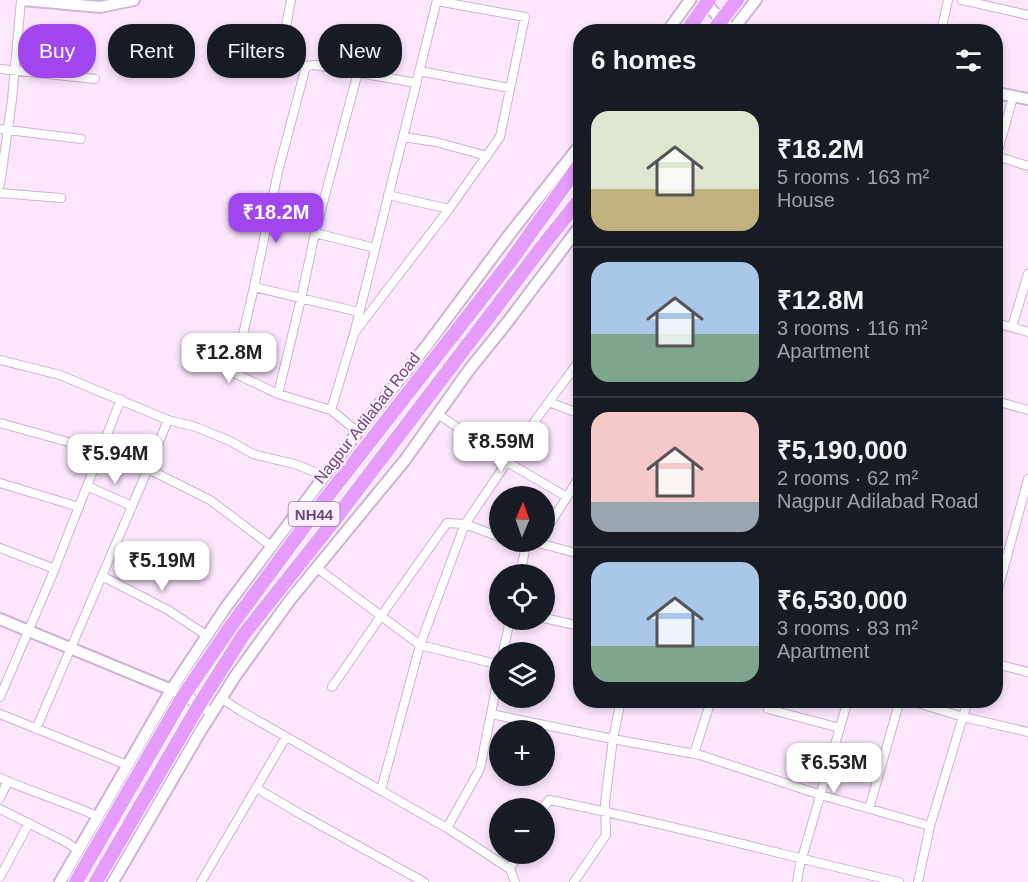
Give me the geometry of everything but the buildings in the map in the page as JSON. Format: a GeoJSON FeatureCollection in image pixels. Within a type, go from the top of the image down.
{"type":"FeatureCollection","features":[{"type":"Feature","properties":{"kind":"highway"},"geometry":{"type":"LineString","coordinates":[[692,24],[709,0]]}},
{"type":"Feature","properties":{"kind":"highway"},"geometry":{"type":"LineString","coordinates":[[718,24],[737,0]]}},
{"type":"Feature","properties":{"kind":"highway","name":"Nagpur Adilabad Road"},"geometry":{"type":"LineString","coordinates":[[76,882],[184,695],[231,626],[312,516],[502,272],[573,174]]}},
{"type":"Feature","properties":{"kind":"highway","name":"NH44"},"geometry":{"type":"LineString","coordinates":[[96,882],[199,705],[244,634],[333,522],[573,208]]}},
{"type":"Feature","properties":{"kind":"street"},"geometry":{"type":"LineString","coordinates":[[0,185],[4,130],[15,71],[22,0],[100,7],[134,0]]}},
{"type":"Feature","properties":{"kind":"street"},"geometry":{"type":"LineString","coordinates":[[286,24],[291,0]]}},
{"type":"Feature","properties":{"kind":"street"},"geometry":{"type":"LineString","coordinates":[[673,24],[690,0]]}},
{"type":"Feature","properties":{"kind":"street"},"geometry":{"type":"LineString","coordinates":[[702,0],[726,24]]}},
{"type":"Feature","properties":{"kind":"street"},"geometry":{"type":"LineString","coordinates":[[738,24],[756,0]]}},
{"type":"Feature","properties":{"kind":"street"},"geometry":{"type":"LineString","coordinates":[[944,24],[948,0]]}},
{"type":"Feature","properties":{"kind":"street"},"geometry":{"type":"LineString","coordinates":[[962,0],[1028,15]]}},
{"type":"Feature","properties":{"kind":"street"},"geometry":{"type":"LineString","coordinates":[[331,410],[354,334],[437,1],[525,17],[500,137],[449,209],[354,334]]}},
{"type":"Feature","properties":{"kind":"street"},"geometry":{"type":"LineString","coordinates":[[306,66],[318,65]]}},
{"type":"Feature","properties":{"kind":"street"},"geometry":{"type":"LineString","coordinates":[[0,69],[95,79]]}},
{"type":"Feature","properties":{"kind":"street"},"geometry":{"type":"LineString","coordinates":[[419,71],[510,88]]}},
{"type":"Feature","properties":{"kind":"street"},"geometry":{"type":"LineString","coordinates":[[303,78],[278,172],[234,373],[278,394],[331,410],[358,432]]}},
{"type":"Feature","properties":{"kind":"street"},"geometry":{"type":"LineString","coordinates":[[278,394],[315,233],[356,78]]}},
{"type":"Feature","properties":{"kind":"street"},"geometry":{"type":"LineString","coordinates":[[390,78],[416,83]]}},
{"type":"Feature","properties":{"kind":"street"},"geometry":{"type":"LineString","coordinates":[[1003,94],[1028,99]]}},
{"type":"Feature","properties":{"kind":"street"},"geometry":{"type":"LineString","coordinates":[[1003,132],[1013,96]]}},
{"type":"Feature","properties":{"kind":"street"},"geometry":{"type":"LineString","coordinates":[[4,130],[81,139]]}},
{"type":"Feature","properties":{"kind":"street"},"geometry":{"type":"LineString","coordinates":[[403,137],[436,142],[487,156]]}},
{"type":"Feature","properties":{"kind":"street"},"geometry":{"type":"LineString","coordinates":[[60,882],[171,690],[206,635],[324,476],[573,154]]}},
{"type":"Feature","properties":{"kind":"street"},"geometry":{"type":"LineString","coordinates":[[1003,159],[1028,166]]}},
{"type":"Feature","properties":{"kind":"street"},"geometry":{"type":"LineString","coordinates":[[0,194],[61,198]]}},
{"type":"Feature","properties":{"kind":"street"},"geometry":{"type":"LineString","coordinates":[[388,195],[449,209]]}},
{"type":"Feature","properties":{"kind":"street"},"geometry":{"type":"LineString","coordinates":[[315,233],[375,249]]}},
{"type":"Feature","properties":{"kind":"street"},"geometry":{"type":"LineString","coordinates":[[113,882],[236,675],[290,600],[405,460],[469,370],[573,235]]}},
{"type":"Feature","properties":{"kind":"street"},"geometry":{"type":"LineString","coordinates":[[1012,327],[1028,274]]}},
{"type":"Feature","properties":{"kind":"street"},"geometry":{"type":"LineString","coordinates":[[254,287],[359,312]]}},
{"type":"Feature","properties":{"kind":"street"},"geometry":{"type":"LineString","coordinates":[[1003,325],[1028,332]]}},
{"type":"Feature","properties":{"kind":"street"},"geometry":{"type":"LineString","coordinates":[[0,360],[60,375],[168,420],[196,427],[253,454],[298,465],[324,476]]}},
{"type":"Feature","properties":{"kind":"street"},"geometry":{"type":"LineString","coordinates":[[381,790],[420,645],[465,524],[573,369]]}},
{"type":"Feature","properties":{"kind":"street"},"geometry":{"type":"LineString","coordinates":[[0,697],[2,687],[55,569],[121,399]]}},
{"type":"Feature","properties":{"kind":"street"},"geometry":{"type":"LineString","coordinates":[[549,402],[573,411]]}},
{"type":"Feature","properties":{"kind":"street"},"geometry":{"type":"LineString","coordinates":[[1003,403],[1028,410]]}},
{"type":"Feature","properties":{"kind":"street"},"geometry":{"type":"LineString","coordinates":[[438,414],[507,462],[569,494],[573,494]]}},
{"type":"Feature","properties":{"kind":"street"},"geometry":{"type":"LineString","coordinates":[[36,729],[168,420]]}},
{"type":"Feature","properties":{"kind":"street"},"geometry":{"type":"LineString","coordinates":[[0,423],[101,451]]}},
{"type":"Feature","properties":{"kind":"street"},"geometry":{"type":"LineString","coordinates":[[148,469],[210,500],[271,546]]}},
{"type":"Feature","properties":{"kind":"street"},"geometry":{"type":"LineString","coordinates":[[1003,574],[1026,498],[1028,479]]}},
{"type":"Feature","properties":{"kind":"street"},"geometry":{"type":"LineString","coordinates":[[0,483],[79,507]]}},
{"type":"Feature","properties":{"kind":"street"},"geometry":{"type":"LineString","coordinates":[[87,486],[132,506]]}},
{"type":"Feature","properties":{"kind":"street"},"geometry":{"type":"LineString","coordinates":[[555,516],[573,487]]}},
{"type":"Feature","properties":{"kind":"street"},"geometry":{"type":"LineString","coordinates":[[333,522],[345,532]]}},
{"type":"Feature","properties":{"kind":"street"},"geometry":{"type":"LineString","coordinates":[[332,687],[447,523],[465,524],[489,533]]}},
{"type":"Feature","properties":{"kind":"street"},"geometry":{"type":"LineString","coordinates":[[555,547],[573,552]]}},
{"type":"Feature","properties":{"kind":"street"},"geometry":{"type":"LineString","coordinates":[[0,548],[55,569]]}},
{"type":"Feature","properties":{"kind":"street"},"geometry":{"type":"LineString","coordinates":[[317,568],[420,645],[489,664]]}},
{"type":"Feature","properties":{"kind":"street"},"geometry":{"type":"LineString","coordinates":[[102,576],[168,610],[206,635]]}},
{"type":"Feature","properties":{"kind":"street"},"geometry":{"type":"LineString","coordinates":[[0,619],[184,695],[212,713]]}},
{"type":"Feature","properties":{"kind":"street"},"geometry":{"type":"LineString","coordinates":[[555,620],[573,624]]}},
{"type":"Feature","properties":{"kind":"street"},"geometry":{"type":"LineString","coordinates":[[1003,666],[1028,672]]}},
{"type":"Feature","properties":{"kind":"street"},"geometry":{"type":"LineString","coordinates":[[222,698],[239,710],[447,828],[510,869],[514,882]]}},
{"type":"Feature","properties":{"kind":"street"},"geometry":{"type":"LineString","coordinates":[[447,828],[480,769],[492,708]]}},
{"type":"Feature","properties":{"kind":"street"},"geometry":{"type":"LineString","coordinates":[[574,882],[606,835],[604,802],[619,708]]}},
{"type":"Feature","properties":{"kind":"street"},"geometry":{"type":"LineString","coordinates":[[694,754],[708,708]]}},
{"type":"Feature","properties":{"kind":"street"},"geometry":{"type":"LineString","coordinates":[[768,708],[840,728]]}},
{"type":"Feature","properties":{"kind":"street"},"geometry":{"type":"LineString","coordinates":[[797,882],[846,708]]}},
{"type":"Feature","properties":{"kind":"street"},"geometry":{"type":"LineString","coordinates":[[869,808],[898,708]]}},
{"type":"Feature","properties":{"kind":"street"},"geometry":{"type":"LineString","coordinates":[[934,708],[1028,732]]}},
{"type":"Feature","properties":{"kind":"street"},"geometry":{"type":"LineString","coordinates":[[918,882],[930,826],[966,708]]}},
{"type":"Feature","properties":{"kind":"street"},"geometry":{"type":"LineString","coordinates":[[0,714],[127,765]]}},
{"type":"Feature","properties":{"kind":"street"},"geometry":{"type":"LineString","coordinates":[[491,714],[694,754],[821,795],[930,826]]}},
{"type":"Feature","properties":{"kind":"street"},"geometry":{"type":"LineString","coordinates":[[201,882],[286,737]]}},
{"type":"Feature","properties":{"kind":"street"},"geometry":{"type":"LineString","coordinates":[[0,778],[97,816]]}},
{"type":"Feature","properties":{"kind":"street"},"geometry":{"type":"LineString","coordinates":[[0,798],[8,782]]}},
{"type":"Feature","properties":{"kind":"street"},"geometry":{"type":"LineString","coordinates":[[256,788],[424,882]]}},
{"type":"Feature","properties":{"kind":"street"},"geometry":{"type":"LineString","coordinates":[[555,801],[605,811],[898,882]]}},
{"type":"Feature","properties":{"kind":"street"},"geometry":{"type":"LineString","coordinates":[[0,809],[78,850]]}},
{"type":"Feature","properties":{"kind":"street"},"geometry":{"type":"LineString","coordinates":[[0,877],[29,823]]}},
{"type":"Feature","properties":{"kind":"street"},"geometry":{"type":"LineString","coordinates":[[510,869],[513,864]]}}]}
